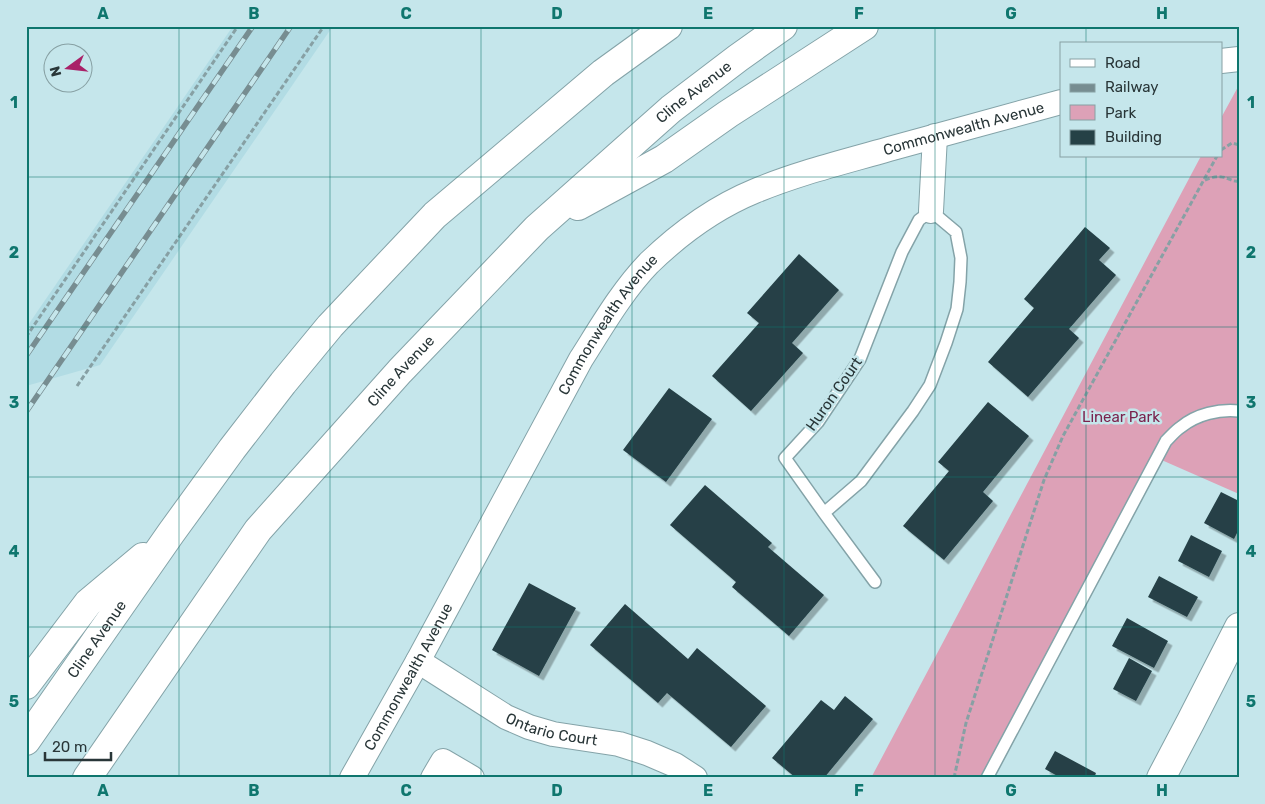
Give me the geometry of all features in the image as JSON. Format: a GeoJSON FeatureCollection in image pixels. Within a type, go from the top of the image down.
{"type":"FeatureCollection","features":[{"type":"Feature","properties":{"kind":"main road","name":"Cline Avenue"},"geometry":{"type":"LineString","coordinates":[[26,741],[170,533],[283,383],[330,326],[435,215],[603,73],[668,26]]}},
{"type":"Feature","properties":{"kind":"main road","name":"Cline Avenue"},"geometry":{"type":"LineString","coordinates":[[89,778],[258,530],[400,371],[538,228],[671,109],[783,26]]}},
{"type":"Feature","properties":{"kind":"main road"},"geometry":{"type":"LineString","coordinates":[[538,228],[664,159],[728,114],[864,26]]}},
{"type":"Feature","properties":{"kind":"main road"},"geometry":{"type":"LineString","coordinates":[[26,685],[88,603],[170,533]]}},
{"type":"Feature","properties":{"kind":"main road"},"geometry":{"type":"LineString","coordinates":[[1161,778],[1239,627]]}},
{"type":"Feature","properties":{"kind":"street"},"geometry":{"type":"LineString","coordinates":[[1222,61],[1239,60]]}},
{"type":"Feature","properties":{"kind":"street","name":"Commonwealth Avenue"},"geometry":{"type":"LineString","coordinates":[[352,778],[418,661],[581,359],[606,318],[649,264],[674,242],[716,211],[754,192],[797,176],[1060,102]]}},
{"type":"Feature","properties":{"kind":"street"},"geometry":{"type":"LineString","coordinates":[[931,211],[935,136]]}},
{"type":"Feature","properties":{"kind":"street","name":"Ontario Court"},"geometry":{"type":"LineString","coordinates":[[418,661],[506,717],[529,727],[553,734],[619,744],[675,765],[695,778]]}},
{"type":"Feature","properties":{"kind":"street"},"geometry":{"type":"LineString","coordinates":[[433,778],[442,761],[472,778]]}},
{"type":"Feature","properties":{"kind":"lane"},"geometry":{"type":"LineString","coordinates":[[824,513],[861,481],[913,411],[930,385],[946,343],[956,309],[961,258],[956,232],[931,211]]}},
{"type":"Feature","properties":{"kind":"lane","name":"Huron Court"},"geometry":{"type":"LineString","coordinates":[[875,582],[785,458],[818,422],[860,360],[902,252],[918,220],[931,211]]}},
{"type":"Feature","properties":{"kind":"lane"},"geometry":{"type":"LineString","coordinates":[[987,778],[1166,441],[1181,426],[1199,417],[1229,410],[1239,411]]}},
{"type":"Feature","properties":{"kind":"path"},"geometry":{"type":"LineString","coordinates":[[26,337],[238,26]]}},
{"type":"Feature","properties":{"kind":"path"},"geometry":{"type":"LineString","coordinates":[[77,386],[324,26]]}},
{"type":"Feature","properties":{"kind":"path"},"geometry":{"type":"LineString","coordinates":[[1222,149],[1232,143],[1239,145]]}},
{"type":"Feature","properties":{"kind":"path"},"geometry":{"type":"LineString","coordinates":[[954,778],[966,723],[1044,480],[1063,436],[1216,158]]}},
{"type":"Feature","properties":{"kind":"path"},"geometry":{"type":"LineString","coordinates":[[1204,180],[1213,177],[1224,177],[1233,182],[1239,181]]}},
{"type":"Feature","properties":{"kind":"shaded area"},"geometry":{"type":"Polygon","coordinates":[[[233,26],[333,26],[100,365],[26,386],[26,328],[233,26]]]}},
{"type":"Feature","properties":{"kind":"green space","name":"Linear Park"},"geometry":{"type":"Polygon","coordinates":[[[1239,85],[1239,494],[1157,458],[987,778],[871,778],[1200,158],[1222,158],[1222,116],[1239,85]]]}},
{"type":"Feature","properties":{"kind":"building"},"geometry":{"type":"Polygon","coordinates":[[[1085,227],[1110,248],[1099,260],[1116,275],[1069,329],[1079,338],[1028,397],[988,362],[1034,308],[1024,299],[1085,227]]]}},
{"type":"Feature","properties":{"kind":"building"},"geometry":{"type":"Polygon","coordinates":[[[799,254],[839,290],[792,343],[803,353],[751,411],[712,376],[759,323],[747,313],[799,254]]]}},
{"type":"Feature","properties":{"kind":"building"},"geometry":{"type":"Polygon","coordinates":[[[669,388],[712,419],[666,482],[623,450],[669,388]]]}},
{"type":"Feature","properties":{"kind":"building"},"geometry":{"type":"Polygon","coordinates":[[[988,402],[1029,436],[983,492],[993,501],[944,560],[903,526],[949,471],[938,462],[988,402]]]}},
{"type":"Feature","properties":{"kind":"building"},"geometry":{"type":"Polygon","coordinates":[[[705,485],[772,543],[768,547],[824,595],[789,636],[732,587],[736,582],[670,525],[705,485]]]}},
{"type":"Feature","properties":{"kind":"building"},"geometry":{"type":"Polygon","coordinates":[[[1221,492],[1239,501],[1239,529],[1234,539],[1204,523],[1221,492]]]}},
{"type":"Feature","properties":{"kind":"building"},"geometry":{"type":"Polygon","coordinates":[[[1191,535],[1222,551],[1209,577],[1178,561],[1191,535]]]}},
{"type":"Feature","properties":{"kind":"building"},"geometry":{"type":"Polygon","coordinates":[[[1159,576],[1198,597],[1187,617],[1148,597],[1159,576]]]}},
{"type":"Feature","properties":{"kind":"building"},"geometry":{"type":"Polygon","coordinates":[[[529,583],[576,608],[539,676],[492,650],[529,583]]]}},
{"type":"Feature","properties":{"kind":"building"},"geometry":{"type":"Polygon","coordinates":[[[625,604],[688,659],[697,648],[766,706],[731,747],[667,693],[658,703],[590,645],[625,604]]]}},
{"type":"Feature","properties":{"kind":"building"},"geometry":{"type":"Polygon","coordinates":[[[1127,618],[1168,641],[1154,668],[1112,646],[1127,618]]]}},
{"type":"Feature","properties":{"kind":"building"},"geometry":{"type":"Polygon","coordinates":[[[1129,658],[1152,671],[1136,701],[1113,689],[1129,658]]]}},
{"type":"Feature","properties":{"kind":"building"},"geometry":{"type":"Polygon","coordinates":[[[845,696],[873,719],[824,778],[796,778],[772,758],[821,700],[834,710],[845,696]]]}},
{"type":"Feature","properties":{"kind":"building"},"geometry":{"type":"Polygon","coordinates":[[[1055,751],[1096,773],[1094,778],[1061,778],[1045,769],[1055,751]]]}},
{"type":"Feature","properties":{"kind":"railway"},"geometry":{"type":"LineString","coordinates":[[26,356],[253,26]]}},
{"type":"Feature","properties":{"kind":"railway"},"geometry":{"type":"LineString","coordinates":[[26,412],[291,26]]}}]}
